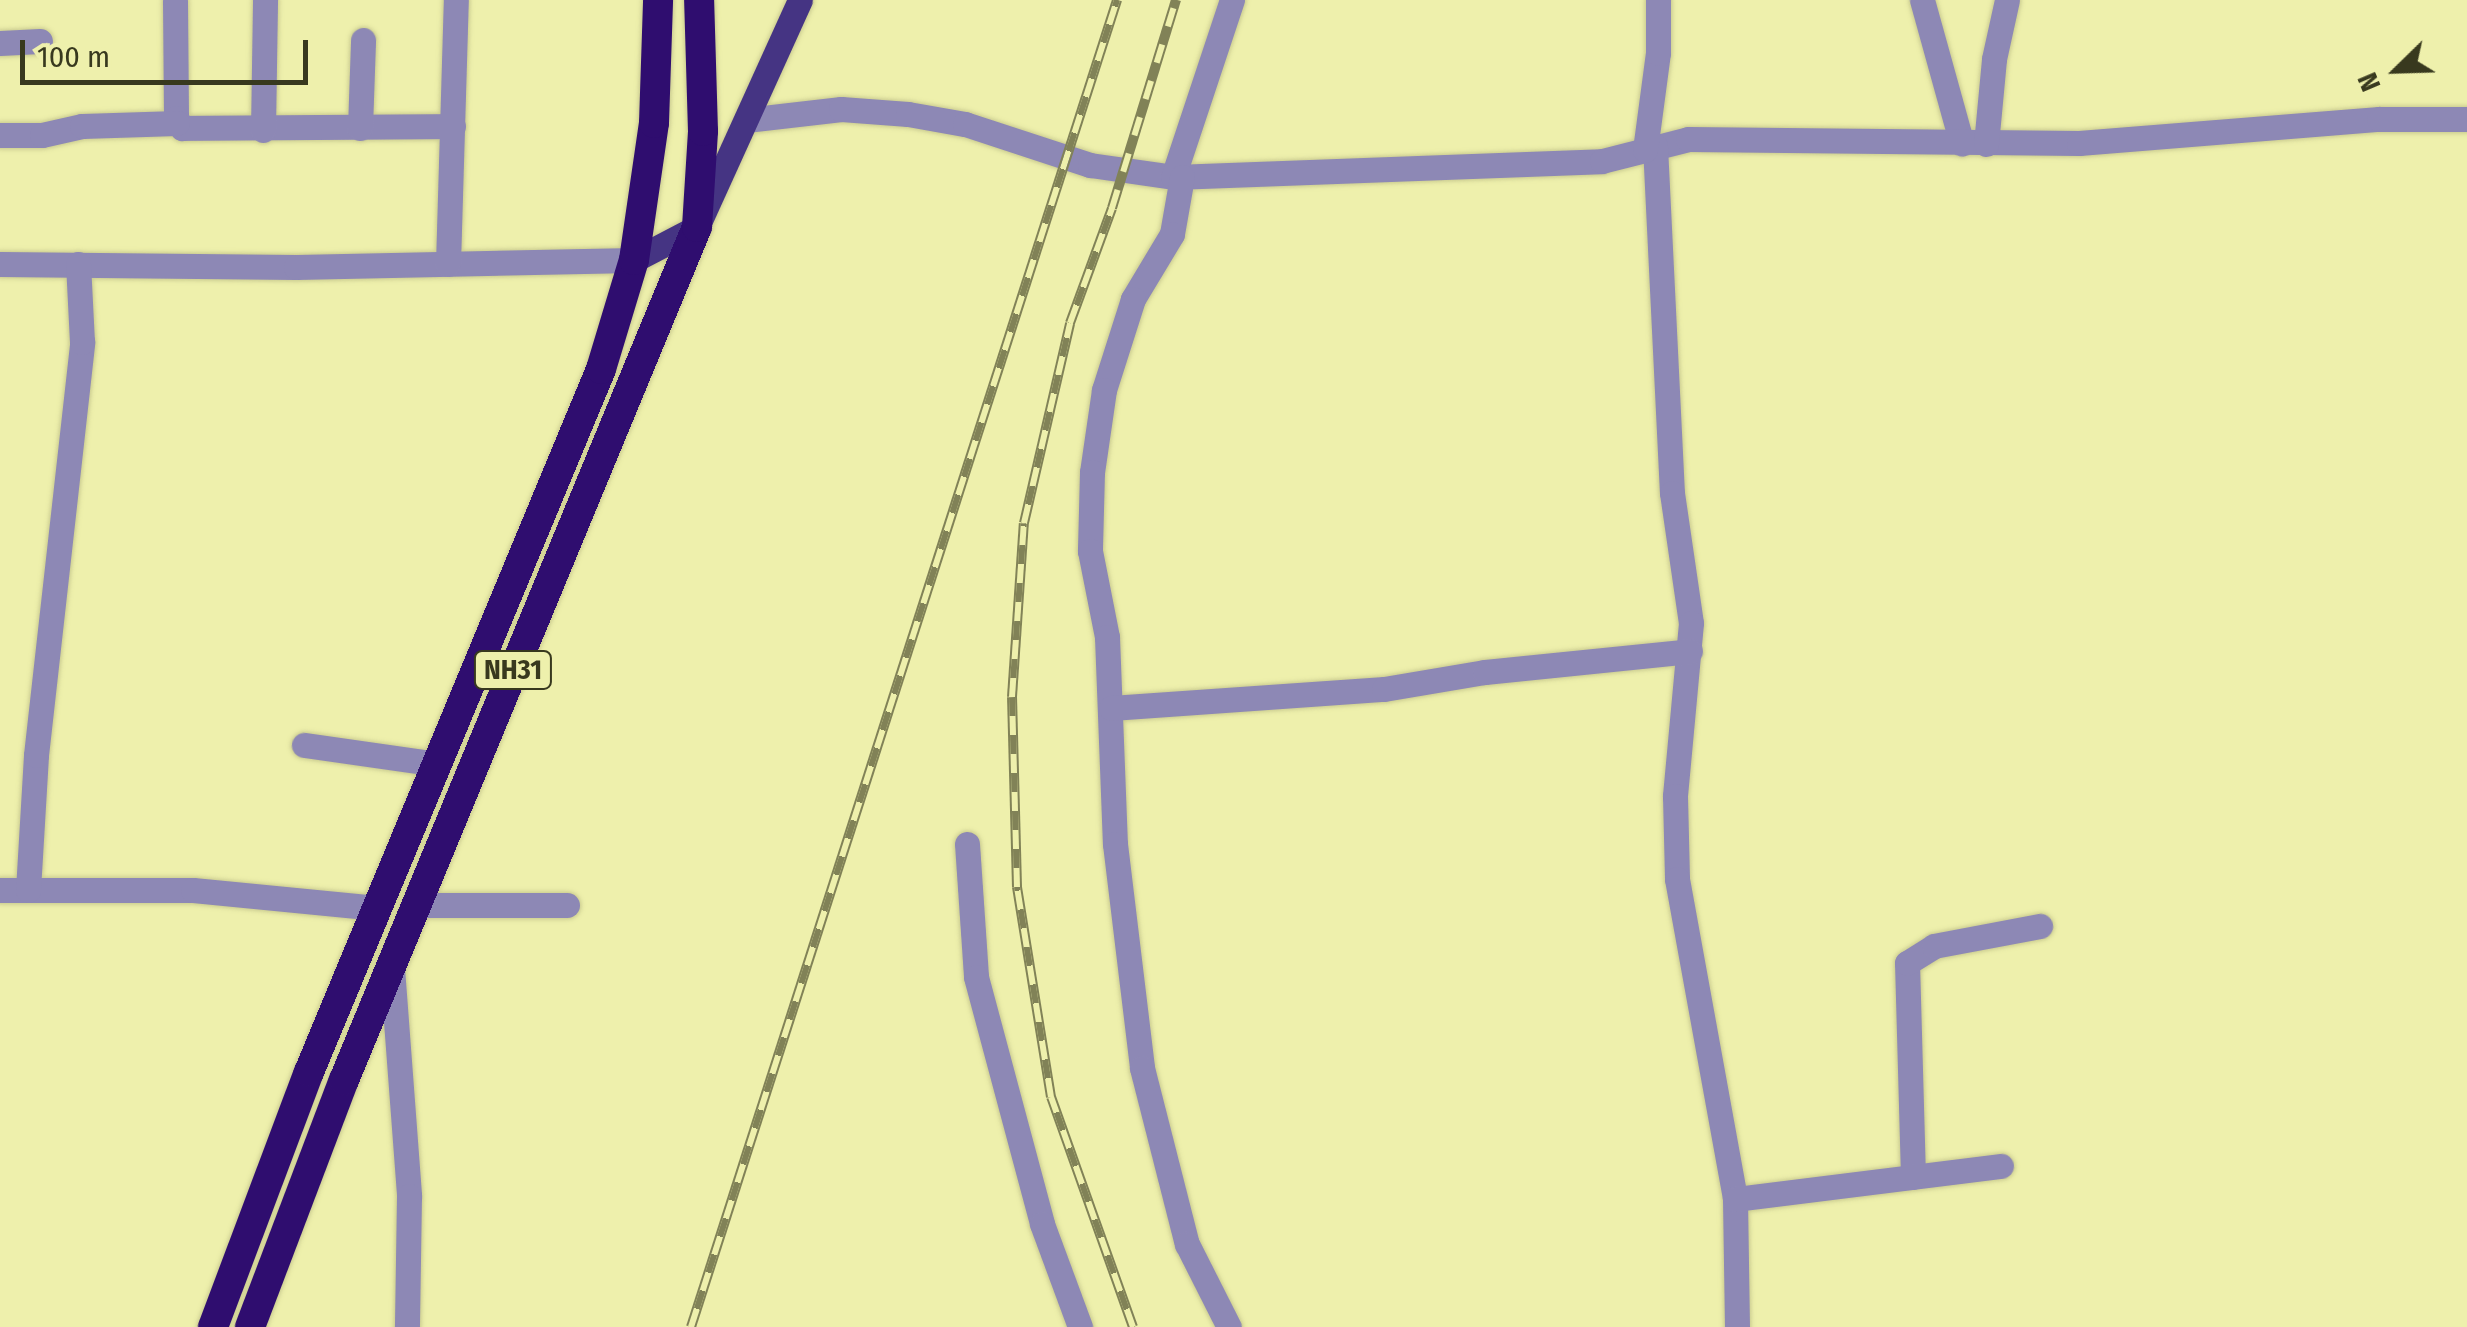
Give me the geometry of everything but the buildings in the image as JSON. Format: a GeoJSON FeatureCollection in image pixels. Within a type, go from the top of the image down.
{"type":"FeatureCollection","features":[{"type":"Feature","properties":{"kind":"highway","name":"NH31"},"geometry":{"type":"LineString","coordinates":[[213,1327],[309,1072],[601,370],[634,260],[654,122],[658,0]]}},
{"type":"Feature","properties":{"kind":"highway","name":"NH31"},"geometry":{"type":"LineString","coordinates":[[250,1327],[392,964],[697,227],[703,131],[699,0]]}},
{"type":"Feature","properties":{"kind":"main road"},"geometry":{"type":"LineString","coordinates":[[634,260],[697,227],[800,0]]}},
{"type":"Feature","properties":{"kind":"street"},"geometry":{"type":"LineString","coordinates":[[175,0],[177,123]]}},
{"type":"Feature","properties":{"kind":"street"},"geometry":{"type":"LineString","coordinates":[[263,130],[265,0]]}},
{"type":"Feature","properties":{"kind":"street"},"geometry":{"type":"LineString","coordinates":[[448,264],[456,0]]}},
{"type":"Feature","properties":{"kind":"street"},"geometry":{"type":"LineString","coordinates":[[1229,1327],[1187,1244],[1142,1068],[1116,862],[1108,637],[1090,550],[1096,431],[1121,329],[1133,299],[1172,234],[1177,177],[1232,0]]}},
{"type":"Feature","properties":{"kind":"street"},"geometry":{"type":"LineString","coordinates":[[1658,0],[1650,148],[1672,493],[1688,599],[1690,651],[1675,796],[1676,879],[1735,1199],[1737,1327]]}},
{"type":"Feature","properties":{"kind":"street"},"geometry":{"type":"LineString","coordinates":[[1922,0],[1974,144]]}},
{"type":"Feature","properties":{"kind":"street"},"geometry":{"type":"LineString","coordinates":[[1974,144],[2007,0]]}},
{"type":"Feature","properties":{"kind":"street"},"geometry":{"type":"LineString","coordinates":[[360,128],[363,40]]}},
{"type":"Feature","properties":{"kind":"street"},"geometry":{"type":"LineString","coordinates":[[0,44],[40,41]]}},
{"type":"Feature","properties":{"kind":"street"},"geometry":{"type":"LineString","coordinates":[[746,120],[841,109],[908,114],[965,124],[1090,165],[1177,177],[1602,161],[1688,139],[1974,144],[2143,140],[2379,119],[2467,119]]}},
{"type":"Feature","properties":{"kind":"street"},"geometry":{"type":"LineString","coordinates":[[0,134],[42,135],[82,126],[177,123],[186,130],[453,126]]}},
{"type":"Feature","properties":{"kind":"street"},"geometry":{"type":"LineString","coordinates":[[0,264],[634,260]]}},
{"type":"Feature","properties":{"kind":"street"},"geometry":{"type":"LineString","coordinates":[[28,890],[36,755],[82,342],[78,264]]}},
{"type":"Feature","properties":{"kind":"street"},"geometry":{"type":"LineString","coordinates":[[1110,708],[1384,689],[1502,670],[1690,651]]}},
{"type":"Feature","properties":{"kind":"street"},"geometry":{"type":"LineString","coordinates":[[304,746],[437,764]]}},
{"type":"Feature","properties":{"kind":"street"},"geometry":{"type":"LineString","coordinates":[[968,844],[976,977],[1042,1224],[1080,1327]]}},
{"type":"Feature","properties":{"kind":"street"},"geometry":{"type":"LineString","coordinates":[[0,890],[194,890],[378,908]]}},
{"type":"Feature","properties":{"kind":"street"},"geometry":{"type":"LineString","coordinates":[[416,905],[567,904]]}},
{"type":"Feature","properties":{"kind":"street"},"geometry":{"type":"LineString","coordinates":[[1912,1177],[1907,963],[1934,946],[2040,926]]}},
{"type":"Feature","properties":{"kind":"street"},"geometry":{"type":"LineString","coordinates":[[392,964],[409,1196],[407,1327]]}},
{"type":"Feature","properties":{"kind":"street"},"geometry":{"type":"LineString","coordinates":[[1735,1199],[2001,1166]]}},
{"type":"Feature","properties":{"kind":"railway"},"geometry":{"type":"LineString","coordinates":[[691,1327],[1117,0]]}},
{"type":"Feature","properties":{"kind":"railway"},"geometry":{"type":"LineString","coordinates":[[1133,1327],[1051,1097],[1017,887],[1012,697],[1024,523],[1070,323],[1112,208],[1176,0]]}}]}
